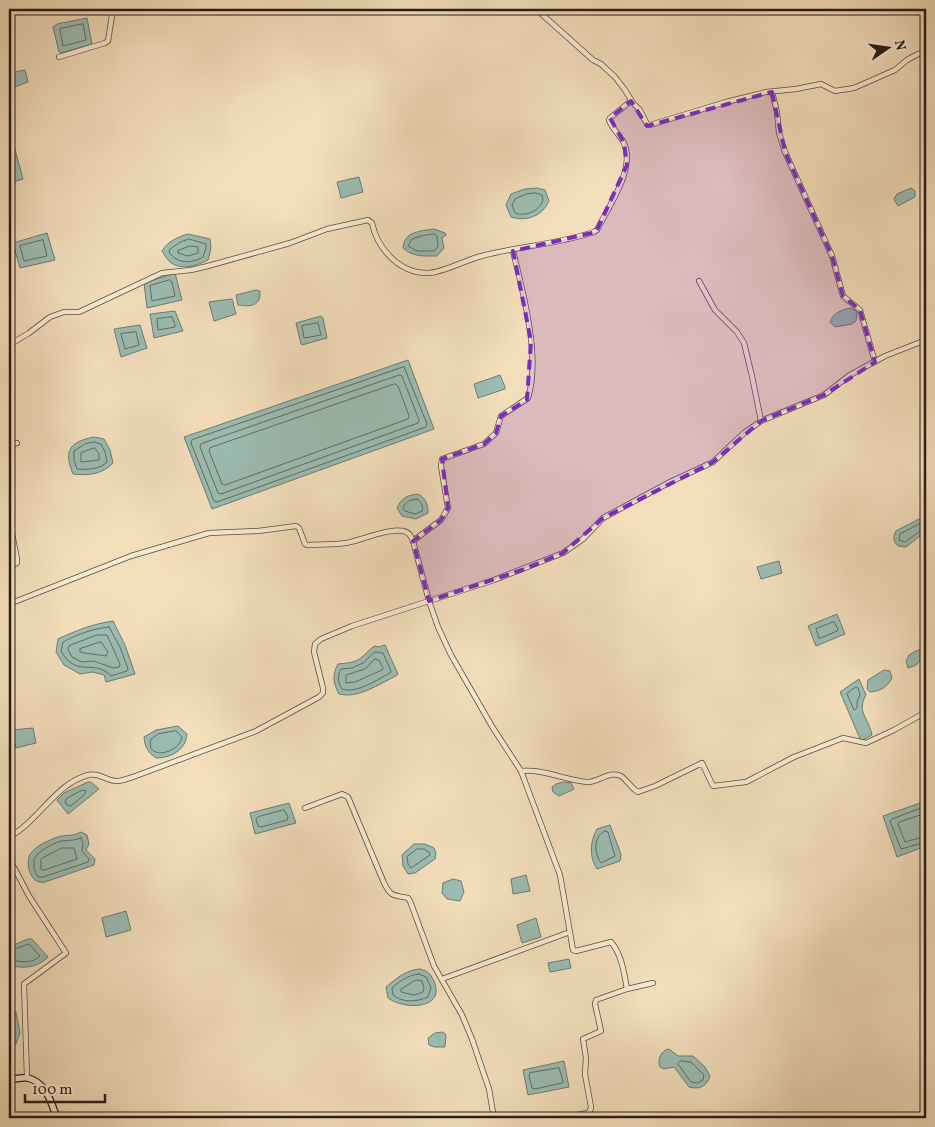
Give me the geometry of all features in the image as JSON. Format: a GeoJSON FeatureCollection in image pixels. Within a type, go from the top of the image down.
{"type":"FeatureCollection","features":[{"type":"Feature","properties":{"kind":"main road"},"geometry":{"type":"LineString","coordinates":[[9,1080],[27,1078],[42,1085],[57,1118]]}},
{"type":"Feature","properties":{"kind":"street"},"geometry":{"type":"LineString","coordinates":[[58,57],[108,41],[113,9]]}},
{"type":"Feature","properties":{"kind":"street"},"geometry":{"type":"LineString","coordinates":[[536,9],[615,77],[631,101],[640,110],[647,124],[650,125],[726,102],[772,92],[821,84],[835,91],[845,90],[879,78],[895,70],[918,54],[926,53]]}},
{"type":"Feature","properties":{"kind":"street"},"geometry":{"type":"LineString","coordinates":[[772,92],[785,152],[832,256],[843,296],[860,310],[875,362]]}},
{"type":"Feature","properties":{"kind":"street"},"geometry":{"type":"LineString","coordinates":[[9,345],[50,317],[64,312],[79,312],[162,273],[208,266],[290,243],[327,229],[368,220],[372,222],[374,234],[387,255],[404,267],[428,274],[479,257],[591,234],[597,230],[613,201],[627,165],[624,143],[609,120],[631,101]]}},
{"type":"Feature","properties":{"kind":"street"},"geometry":{"type":"LineString","coordinates":[[413,541],[441,520],[448,508],[440,466],[442,459],[484,444],[496,433],[501,416],[528,398],[531,376],[531,341],[513,251]]}},
{"type":"Feature","properties":{"kind":"street"},"geometry":{"type":"LineString","coordinates":[[699,281],[715,310],[737,332],[744,343],[761,421]]}},
{"type":"Feature","properties":{"kind":"street"},"geometry":{"type":"LineString","coordinates":[[9,837],[28,824],[61,790],[89,774],[100,774],[108,779],[119,781],[133,777],[256,731],[319,697],[323,688],[314,652],[315,644],[321,639],[352,626],[494,580],[562,553],[583,539],[603,518],[670,482],[713,462],[744,433],[761,421],[824,394],[850,375],[885,356],[926,340]]}},
{"type":"Feature","properties":{"kind":"street"},"geometry":{"type":"LineString","coordinates":[[9,446],[17,443]]}},
{"type":"Feature","properties":{"kind":"street"},"geometry":{"type":"LineString","coordinates":[[9,518],[17,559],[17,563],[9,567]]}},
{"type":"Feature","properties":{"kind":"street"},"geometry":{"type":"LineString","coordinates":[[9,604],[131,556],[209,533],[258,531],[296,526],[300,528],[307,545],[347,543],[405,531],[411,535],[429,601],[438,627],[451,654],[493,728],[522,771],[560,875],[572,947],[576,951],[608,942],[612,943],[621,961],[627,989]]}},
{"type":"Feature","properties":{"kind":"street"},"geometry":{"type":"LineString","coordinates":[[522,771],[548,773],[590,782],[611,775],[620,776],[633,790],[638,792],[702,763],[713,786],[746,782],[794,757],[843,738],[866,743],[926,712]]}},
{"type":"Feature","properties":{"kind":"street"},"geometry":{"type":"LineString","coordinates":[[305,808],[342,794],[348,797],[384,883],[393,896],[408,898],[410,901],[434,966],[462,1014],[489,1089],[494,1118]]}},
{"type":"Feature","properties":{"kind":"street"},"geometry":{"type":"LineString","coordinates":[[9,858],[30,896],[66,952],[24,984],[27,1078]]}},
{"type":"Feature","properties":{"kind":"street"},"geometry":{"type":"LineString","coordinates":[[442,979],[570,932]]}},
{"type":"Feature","properties":{"kind":"street"},"geometry":{"type":"LineString","coordinates":[[564,1118],[590,1111],[583,1039],[601,1031],[595,1004],[596,1000],[627,989],[653,983]]}},
{"type":"Feature","properties":{"kind":"highlighted area"},"geometry":{"type":"Polygon","coordinates":[[[772,92],[785,152],[832,256],[843,296],[860,310],[875,362],[824,395],[761,421],[713,462],[603,518],[563,553],[522,570],[429,601],[413,541],[441,520],[448,508],[442,459],[484,444],[496,433],[501,416],[527,400],[531,341],[513,251],[596,232],[627,165],[624,143],[610,118],[631,101],[647,126],[772,92]]]}},
{"type":"Feature","properties":{"kind":"water"},"geometry":{"type":"Polygon","coordinates":[[[87,18],[92,44],[59,52],[53,27],[57,24],[87,18]]]}},
{"type":"Feature","properties":{"kind":"water"},"geometry":{"type":"Polygon","coordinates":[[[25,70],[28,82],[9,89],[9,73],[25,70]]]}},
{"type":"Feature","properties":{"kind":"water"},"geometry":{"type":"Polygon","coordinates":[[[9,127],[23,179],[9,183],[9,127]]]}},
{"type":"Feature","properties":{"kind":"water"},"geometry":{"type":"Polygon","coordinates":[[[359,177],[363,192],[341,198],[337,182],[359,177]]]}},
{"type":"Feature","properties":{"kind":"water"},"geometry":{"type":"Polygon","coordinates":[[[537,188],[545,190],[549,201],[542,211],[523,219],[511,217],[506,205],[511,194],[525,189],[537,188]]]}},
{"type":"Feature","properties":{"kind":"water"},"geometry":{"type":"Polygon","coordinates":[[[911,188],[915,191],[915,197],[898,206],[894,199],[897,194],[911,188]]]}},
{"type":"Feature","properties":{"kind":"water"},"geometry":{"type":"Polygon","coordinates":[[[434,229],[446,235],[442,238],[444,248],[437,256],[414,254],[403,248],[406,238],[410,235],[419,231],[434,229]]]}},
{"type":"Feature","properties":{"kind":"water"},"geometry":{"type":"Polygon","coordinates":[[[47,233],[55,260],[20,268],[13,243],[47,233]]]}},
{"type":"Feature","properties":{"kind":"water"},"geometry":{"type":"Polygon","coordinates":[[[188,234],[210,239],[211,248],[208,260],[183,267],[173,264],[162,251],[174,240],[188,234]]]}},
{"type":"Feature","properties":{"kind":"water"},"geometry":{"type":"Polygon","coordinates":[[[175,273],[182,300],[147,308],[144,283],[175,273]]]}},
{"type":"Feature","properties":{"kind":"water"},"geometry":{"type":"Polygon","coordinates":[[[256,290],[260,291],[257,303],[247,306],[238,305],[236,295],[256,290]]]}},
{"type":"Feature","properties":{"kind":"water"},"geometry":{"type":"Polygon","coordinates":[[[232,299],[236,314],[214,321],[209,302],[232,299]]]}},
{"type":"Feature","properties":{"kind":"water"},"geometry":{"type":"Polygon","coordinates":[[[850,308],[857,311],[856,321],[852,324],[835,327],[830,322],[838,312],[850,308]]]}},
{"type":"Feature","properties":{"kind":"water"},"geometry":{"type":"Polygon","coordinates":[[[175,311],[183,331],[154,338],[150,314],[175,311]]]}},
{"type":"Feature","properties":{"kind":"water"},"geometry":{"type":"Polygon","coordinates":[[[321,316],[327,338],[302,345],[296,323],[321,316]]]}},
{"type":"Feature","properties":{"kind":"water"},"geometry":{"type":"Polygon","coordinates":[[[140,325],[147,348],[121,357],[114,329],[140,325]]]}},
{"type":"Feature","properties":{"kind":"water"},"geometry":{"type":"Polygon","coordinates":[[[408,360],[434,429],[212,509],[184,437],[408,360]]]}},
{"type":"Feature","properties":{"kind":"water"},"geometry":{"type":"Polygon","coordinates":[[[500,375],[505,389],[478,398],[474,384],[500,375]]]}},
{"type":"Feature","properties":{"kind":"water"},"geometry":{"type":"Polygon","coordinates":[[[94,437],[104,439],[110,450],[113,463],[105,470],[95,473],[73,474],[69,459],[71,448],[79,442],[94,437]]]}},
{"type":"Feature","properties":{"kind":"water"},"geometry":{"type":"Polygon","coordinates":[[[418,494],[426,502],[428,513],[416,519],[402,516],[397,508],[403,499],[418,494]]]}},
{"type":"Feature","properties":{"kind":"water"},"geometry":{"type":"Polygon","coordinates":[[[919,519],[924,520],[926,531],[906,547],[898,546],[894,539],[896,531],[919,519]]]}},
{"type":"Feature","properties":{"kind":"water"},"geometry":{"type":"Polygon","coordinates":[[[779,561],[782,573],[761,579],[757,567],[779,561]]]}},
{"type":"Feature","properties":{"kind":"water"},"geometry":{"type":"Polygon","coordinates":[[[837,614],[845,634],[816,646],[808,626],[837,614]]]}},
{"type":"Feature","properties":{"kind":"water"},"geometry":{"type":"Polygon","coordinates":[[[113,621],[125,645],[135,674],[106,682],[104,675],[93,672],[80,674],[64,665],[56,652],[58,639],[85,628],[113,621]]]}},
{"type":"Feature","properties":{"kind":"water"},"geometry":{"type":"Polygon","coordinates":[[[385,645],[398,674],[376,687],[361,693],[339,694],[334,679],[338,664],[360,659],[375,646],[385,645]]]}},
{"type":"Feature","properties":{"kind":"water"},"geometry":{"type":"Polygon","coordinates":[[[918,650],[925,650],[926,655],[916,665],[908,668],[906,661],[909,655],[918,650]]]}},
{"type":"Feature","properties":{"kind":"water"},"geometry":{"type":"Polygon","coordinates":[[[884,670],[890,671],[892,678],[880,690],[870,692],[867,689],[868,680],[884,670]]]}},
{"type":"Feature","properties":{"kind":"water"},"geometry":{"type":"Polygon","coordinates":[[[859,679],[866,695],[862,706],[863,711],[872,735],[861,741],[840,692],[859,679]]]}},
{"type":"Feature","properties":{"kind":"water"},"geometry":{"type":"Polygon","coordinates":[[[178,726],[187,734],[181,749],[172,755],[162,758],[156,758],[151,754],[147,749],[144,737],[156,730],[178,726]]]}},
{"type":"Feature","properties":{"kind":"water"},"geometry":{"type":"Polygon","coordinates":[[[33,728],[36,743],[16,748],[12,730],[33,728]]]}},
{"type":"Feature","properties":{"kind":"water"},"geometry":{"type":"Polygon","coordinates":[[[91,782],[99,789],[68,814],[57,800],[64,793],[91,782]]]}},
{"type":"Feature","properties":{"kind":"water"},"geometry":{"type":"Polygon","coordinates":[[[564,782],[571,783],[574,789],[559,796],[553,792],[552,787],[564,782]]]}},
{"type":"Feature","properties":{"kind":"water"},"geometry":{"type":"Polygon","coordinates":[[[926,801],[926,846],[897,857],[883,816],[926,801]]]}},
{"type":"Feature","properties":{"kind":"water"},"geometry":{"type":"Polygon","coordinates":[[[289,803],[296,823],[255,834],[250,813],[289,803]]]}},
{"type":"Feature","properties":{"kind":"water"},"geometry":{"type":"Polygon","coordinates":[[[610,825],[621,854],[620,861],[597,869],[591,849],[593,839],[597,829],[610,825]]]}},
{"type":"Feature","properties":{"kind":"water"},"geometry":{"type":"Polygon","coordinates":[[[81,832],[87,835],[89,844],[86,850],[95,859],[94,865],[45,882],[37,881],[33,878],[29,871],[28,861],[29,856],[36,848],[55,838],[81,832]]]}},
{"type":"Feature","properties":{"kind":"water"},"geometry":{"type":"Polygon","coordinates":[[[414,844],[425,844],[434,848],[436,853],[435,859],[415,873],[408,874],[403,866],[402,855],[414,844]]]}},
{"type":"Feature","properties":{"kind":"water"},"geometry":{"type":"Polygon","coordinates":[[[526,875],[530,891],[513,894],[511,879],[526,875]]]}},
{"type":"Feature","properties":{"kind":"water"},"geometry":{"type":"Polygon","coordinates":[[[453,879],[461,881],[464,892],[460,901],[447,899],[442,893],[443,883],[453,879]]]}},
{"type":"Feature","properties":{"kind":"water"},"geometry":{"type":"Polygon","coordinates":[[[126,911],[131,930],[106,937],[102,918],[126,911]]]}},
{"type":"Feature","properties":{"kind":"water"},"geometry":{"type":"Polygon","coordinates":[[[536,918],[541,937],[522,943],[517,925],[536,918]]]}},
{"type":"Feature","properties":{"kind":"water"},"geometry":{"type":"Polygon","coordinates":[[[32,939],[48,957],[44,961],[30,967],[9,965],[9,947],[32,939]]]}},
{"type":"Feature","properties":{"kind":"water"},"geometry":{"type":"Polygon","coordinates":[[[569,959],[571,968],[550,972],[548,963],[569,959]]]}},
{"type":"Feature","properties":{"kind":"water"},"geometry":{"type":"Polygon","coordinates":[[[420,969],[428,973],[434,981],[436,991],[434,998],[422,1005],[413,1006],[395,1002],[388,998],[386,987],[406,973],[420,969]]]}},
{"type":"Feature","properties":{"kind":"water"},"geometry":{"type":"Polygon","coordinates":[[[9,1010],[16,1012],[20,1033],[16,1044],[9,1047],[9,1010]]]}},
{"type":"Feature","properties":{"kind":"water"},"geometry":{"type":"Polygon","coordinates":[[[443,1032],[446,1035],[445,1047],[429,1045],[428,1038],[435,1033],[443,1032]]]}},
{"type":"Feature","properties":{"kind":"water"},"geometry":{"type":"Polygon","coordinates":[[[669,1049],[678,1056],[693,1056],[705,1067],[710,1076],[705,1085],[696,1088],[689,1087],[674,1067],[664,1069],[660,1067],[660,1056],[669,1049]]]}},
{"type":"Feature","properties":{"kind":"water"},"geometry":{"type":"Polygon","coordinates":[[[564,1061],[569,1087],[528,1095],[523,1070],[564,1061]]]}}]}
